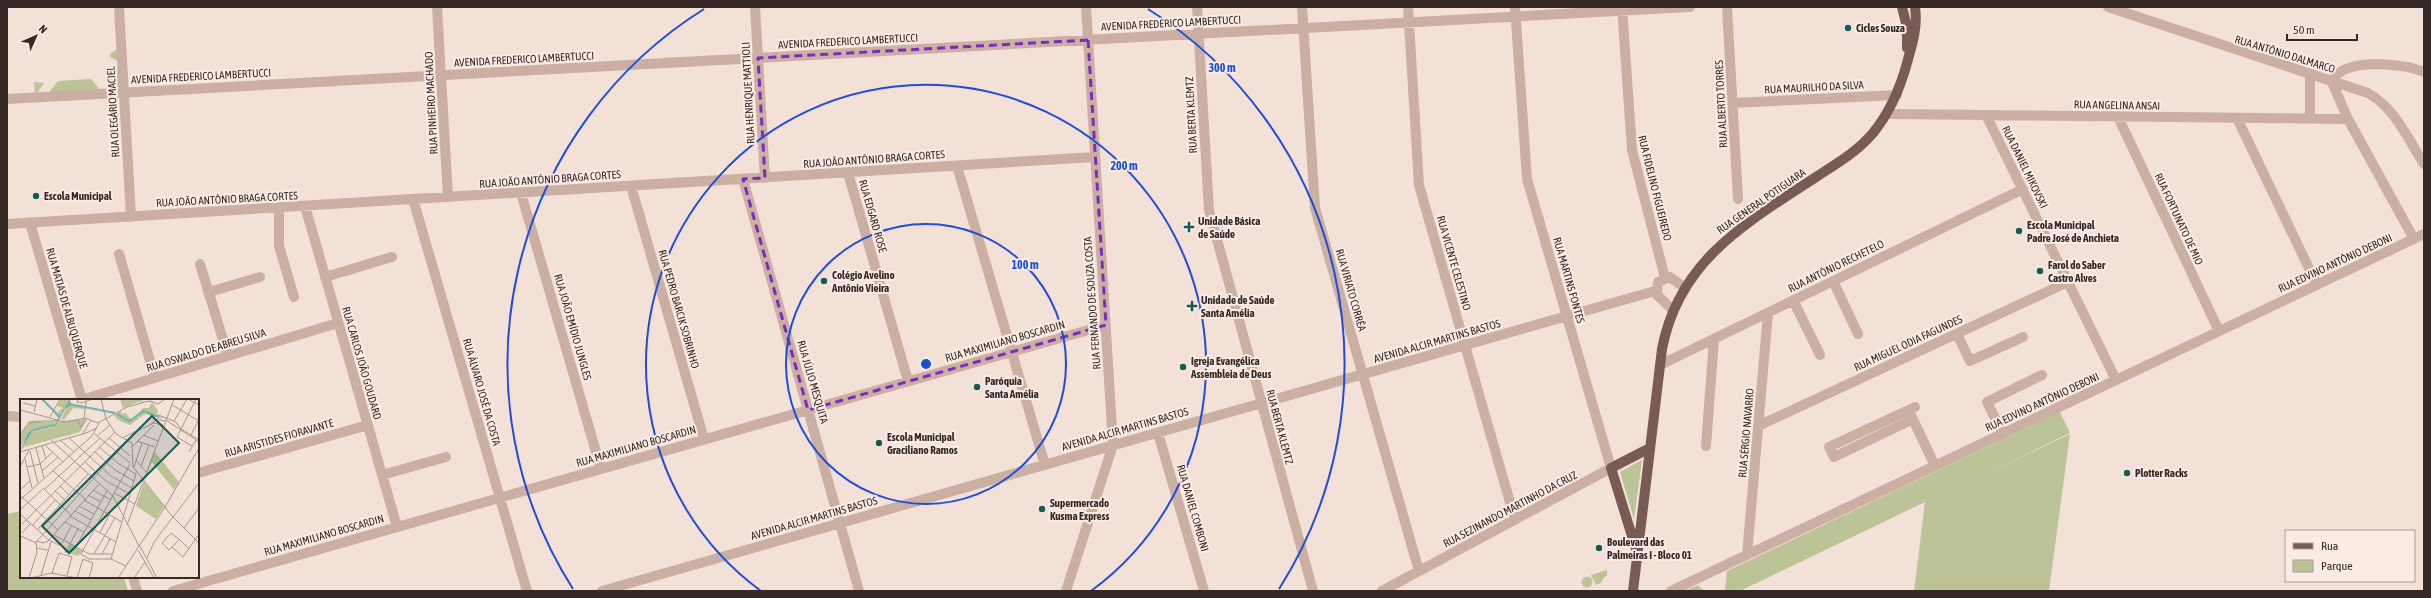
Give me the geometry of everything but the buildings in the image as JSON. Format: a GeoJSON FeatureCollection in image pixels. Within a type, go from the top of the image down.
{"type":"FeatureCollection","features":[{"type":"Feature","properties":{"kind":"main road","name":"RUA GENERAL POTIGUARA"},"geometry":{"type":"LineString","coordinates":[[1902,7],[1908,36],[1907,64]]}},
{"type":"Feature","properties":{"kind":"main road","name":"RUA GENERAL POTIGUARA"},"geometry":{"type":"LineString","coordinates":[[1633,591],[1664,337],[1673,310],[1685,288],[1702,264],[1731,235],[1852,152],[1872,134],[1887,114],[1897,95],[1914,37],[1914,7]]}},
{"type":"Feature","properties":{"kind":"main road","name":"RUA SEZINANDO MARTINHO DA CRUZ"},"geometry":{"type":"LineString","coordinates":[[1612,468],[1650,448]]}},
{"type":"Feature","properties":{"kind":"main road","name":"RUA MARTINS FONTES"},"geometry":{"type":"LineString","coordinates":[[1612,468],[1637,554]]}},
{"type":"Feature","properties":{"kind":"street","name":"RUA OLEGÁRIO MACIEL"},"geometry":{"type":"LineString","coordinates":[[119,7],[131,216]]}},
{"type":"Feature","properties":{"kind":"street","name":"RUA PINHEIRO MACHADO"},"geometry":{"type":"LineString","coordinates":[[437,7],[448,197]]}},
{"type":"Feature","properties":{"kind":"street","name":"RUA HENRIQUE MATTIOLI"},"geometry":{"type":"LineString","coordinates":[[755,7],[765,178]]}},
{"type":"Feature","properties":{"kind":"street","name":"RUA FERNANDO DE SOUZA COSTA"},"geometry":{"type":"LineString","coordinates":[[1066,591],[1113,445],[1086,7]]}},
{"type":"Feature","properties":{"kind":"street","name":"RUA BERTA KLEMTZ"},"geometry":{"type":"LineString","coordinates":[[1196,7],[1208,210],[1313,591]]}},
{"type":"Feature","properties":{"kind":"street","name":"RUA VIRIATO CORRÊA"},"geometry":{"type":"LineString","coordinates":[[1302,7],[1315,208],[1419,571]]}},
{"type":"Feature","properties":{"kind":"street","name":"RUA VICENTE CELESTINO"},"geometry":{"type":"LineString","coordinates":[[1408,7],[1419,185],[1515,520]]}},
{"type":"Feature","properties":{"kind":"street","name":"AVENIDA FREDERICO LAMBERTUCCI"},"geometry":{"type":"LineString","coordinates":[[7,99],[1409,22],[1515,12],[1690,7]]}},
{"type":"Feature","properties":{"kind":"street","name":"RUA ALBERTO TORRES"},"geometry":{"type":"LineString","coordinates":[[1727,7],[1738,199]]}},
{"type":"Feature","properties":{"kind":"street","name":"RUA ANTÔNIO DALMARCO"},"geometry":{"type":"LineString","coordinates":[[2108,7],[2227,48],[2310,73],[2368,93],[2386,106],[2424,164]]}},
{"type":"Feature","properties":{"kind":"street","name":"RUA FIDELINO FIGUEIREDO"},"geometry":{"type":"LineString","coordinates":[[1622,9],[1632,150],[1665,278]]}},
{"type":"Feature","properties":{"kind":"street","name":"RUA MARTINS FONTES"},"geometry":{"type":"LineString","coordinates":[[1515,12],[1527,179],[1612,468]]}},
{"type":"Feature","properties":{"kind":"street"},"geometry":{"type":"LineString","coordinates":[[2414,239],[2348,119],[2331,80],[2341,71],[2351,67],[2397,65],[2424,72]]}},
{"type":"Feature","properties":{"kind":"street"},"geometry":{"type":"LineString","coordinates":[[2310,73],[2310,119]]}},
{"type":"Feature","properties":{"kind":"street","name":"RUA MAURILHO DA SILVA"},"geometry":{"type":"LineString","coordinates":[[1732,103],[1897,95]]}},
{"type":"Feature","properties":{"kind":"street","name":"RUA ANGELINA ANSAI"},"geometry":{"type":"LineString","coordinates":[[1887,114],[2348,119]]}},
{"type":"Feature","properties":{"kind":"street","name":"RUA DANIEL MIKOVSKI"},"geometry":{"type":"LineString","coordinates":[[1986,115],[2116,380]]}},
{"type":"Feature","properties":{"kind":"street","name":"RUA FORTUNATO DE MIO"},"geometry":{"type":"LineString","coordinates":[[2118,117],[2219,331]]}},
{"type":"Feature","properties":{"kind":"street"},"geometry":{"type":"LineString","coordinates":[[2237,118],[2317,285]]}},
{"type":"Feature","properties":{"kind":"street","name":"RUA JOÃO ANTÔNIO BRAGA CORTES"},"geometry":{"type":"LineString","coordinates":[[7,224],[1095,157]]}},
{"type":"Feature","properties":{"kind":"street"},"geometry":{"type":"LineString","coordinates":[[957,166],[1045,465]]}},
{"type":"Feature","properties":{"kind":"street","name":"RUA EDGARD ROSE"},"geometry":{"type":"LineString","coordinates":[[848,173],[908,381]]}},
{"type":"Feature","properties":{"kind":"street","name":"RUA JÚLIO MESQUITA"},"geometry":{"type":"LineString","coordinates":[[743,179],[859,591]]}},
{"type":"Feature","properties":{"kind":"street","name":"RUA PEDRO BARCIK SOBRINHO"},"geometry":{"type":"LineString","coordinates":[[631,186],[704,439]]}},
{"type":"Feature","properties":{"kind":"street","name":"RUA ANTÔNIO RECHETELO"},"geometry":{"type":"LineString","coordinates":[[1660,366],[2023,189]]}},
{"type":"Feature","properties":{"kind":"street","name":"RUA JOÃO EMÍDIO JUNGLES"},"geometry":{"type":"LineString","coordinates":[[521,192],[601,469]]}},
{"type":"Feature","properties":{"kind":"street","name":"RUA ÁLVARO JOSÉ DA COSTA"},"geometry":{"type":"LineString","coordinates":[[413,199],[527,591]]}},
{"type":"Feature","properties":{"kind":"street","name":"RUA CARLOS JOÃO GOUDARD"},"geometry":{"type":"LineString","coordinates":[[305,206],[397,527]]}},
{"type":"Feature","properties":{"kind":"street"},"geometry":{"type":"LineString","coordinates":[[279,207],[279,246],[294,297]]}},
{"type":"Feature","properties":{"kind":"street","name":"RUA MATIAS DE ALBUQUERQUE"},"geometry":{"type":"LineString","coordinates":[[30,223],[81,399]]}},
{"type":"Feature","properties":{"kind":"street","name":"RUA EDVINO ANTÔNIO DEBONI"},"geometry":{"type":"LineString","coordinates":[[1670,591],[2424,234]]}},
{"type":"Feature","properties":{"kind":"street"},"geometry":{"type":"LineString","coordinates":[[120,254],[155,378]]}},
{"type":"Feature","properties":{"kind":"street"},"geometry":{"type":"LineString","coordinates":[[325,277],[392,257]]}},
{"type":"Feature","properties":{"kind":"street"},"geometry":{"type":"LineString","coordinates":[[200,264],[228,356]]}},
{"type":"Feature","properties":{"kind":"street"},"geometry":{"type":"LineString","coordinates":[[209,292],[260,277]]}},
{"type":"Feature","properties":{"kind":"street"},"geometry":{"type":"LineString","coordinates":[[1673,310],[1659,299],[1655,291],[1658,282],[1665,278],[1675,279],[1685,288]]}},
{"type":"Feature","properties":{"kind":"street"},"geometry":{"type":"LineString","coordinates":[[1833,282],[1858,334]]}},
{"type":"Feature","properties":{"kind":"street","name":"RUA MIGUEL ODIA FAGUNDES"},"geometry":{"type":"LineString","coordinates":[[1758,426],[2068,282]]}},
{"type":"Feature","properties":{"kind":"street","name":"AVENIDA ALCIR MARTINS BASTOS"},"geometry":{"type":"LineString","coordinates":[[602,591],[1655,291]]}},
{"type":"Feature","properties":{"kind":"street"},"geometry":{"type":"LineString","coordinates":[[1793,300],[1820,354]]}},
{"type":"Feature","properties":{"kind":"street","name":"RUA SÉRGIO NAVARRO"},"geometry":{"type":"LineString","coordinates":[[1747,555],[1768,313]]}},
{"type":"Feature","properties":{"kind":"street","name":"RUA OSWALDO DE ABREU SILVA"},"geometry":{"type":"LineString","coordinates":[[84,399],[338,323]]}},
{"type":"Feature","properties":{"kind":"street","name":"RUA MAXIMILIANO BOSCARDIN"},"geometry":{"type":"LineString","coordinates":[[173,591],[1106,325]]}},
{"type":"Feature","properties":{"kind":"street"},"geometry":{"type":"LineString","coordinates":[[1957,334],[1970,361],[2023,337]]}},
{"type":"Feature","properties":{"kind":"street"},"geometry":{"type":"LineString","coordinates":[[1706,446],[1714,339]]}},
{"type":"Feature","properties":{"kind":"street"},"geometry":{"type":"LineString","coordinates":[[2003,434],[1987,402],[2042,375]]}},
{"type":"Feature","properties":{"kind":"street"},"geometry":{"type":"LineString","coordinates":[[1913,419],[1834,457],[1829,447],[1911,408],[1913,419],[1935,466]]}},
{"type":"Feature","properties":{"kind":"street"},"geometry":{"type":"LineString","coordinates":[[7,416],[20,418]]}},
{"type":"Feature","properties":{"kind":"street","name":"RUA ARISTIDES FIORAVANTE"},"geometry":{"type":"LineString","coordinates":[[199,473],[368,425]]}},
{"type":"Feature","properties":{"kind":"street","name":"RUA DANIEL COMBONI"},"geometry":{"type":"LineString","coordinates":[[1158,433],[1204,591]]}},
{"type":"Feature","properties":{"kind":"street"},"geometry":{"type":"LineString","coordinates":[[382,475],[446,457]]}},
{"type":"Feature","properties":{"kind":"street","name":"RUA SEZINANDO MARTINHO DA CRUZ"},"geometry":{"type":"LineString","coordinates":[[1382,591],[1612,468]]}},
{"type":"Feature","properties":{"kind":"street"},"geometry":{"type":"LineString","coordinates":[[133,578],[137,591]]}},
{"type":"Feature","properties":{"kind":"highlighted area"},"geometry":{"type":"Polygon","coordinates":[[[1088,40],[1106,325],[808,410],[743,179],[765,178],[758,58],[1088,40]]]}},
{"type":"Feature","properties":{"kind":"green space"},"geometry":{"type":"Polygon","coordinates":[[[119,48],[119,62],[110,57],[111,53],[119,48]]]}},
{"type":"Feature","properties":{"kind":"green space"},"geometry":{"type":"Polygon","coordinates":[[[114,70],[120,72],[120,86],[115,91],[107,79],[114,70]]]}},
{"type":"Feature","properties":{"kind":"green space"},"geometry":{"type":"Polygon","coordinates":[[[91,79],[100,90],[47,95],[58,81],[91,79]]]}},
{"type":"Feature","properties":{"kind":"green space"},"geometry":{"type":"Polygon","coordinates":[[[34,82],[44,83],[35,96],[34,82]]]}},
{"type":"Feature","properties":{"kind":"green space"},"geometry":{"type":"Polygon","coordinates":[[[2060,412],[2070,433],[1979,477],[2070,434],[2049,591],[1914,591],[1925,502],[1740,591],[1725,591],[1727,571],[2060,412]]]}},
{"type":"Feature","properties":{"kind":"green space"},"geometry":{"type":"Polygon","coordinates":[[[1642,460],[1634,519],[1620,472],[1642,460]]]}},
{"type":"Feature","properties":{"kind":"green space"},"geometry":{"type":"Polygon","coordinates":[[[20,511],[20,578],[124,578],[128,591],[7,591],[7,514],[20,511]]]}},
{"type":"Feature","properties":{"kind":"green space"},"geometry":{"type":"Polygon","coordinates":[[[1607,570],[1607,576],[1604,577],[1601,583],[1596,585],[1591,575],[1607,570]]]}},
{"type":"Feature","properties":{"kind":"green space"},"geometry":{"type":"Polygon","coordinates":[[[1585,577],[1589,577],[1591,578],[1591,586],[1585,587],[1582,584],[1582,580],[1585,577]]]}},
{"type":"Feature","properties":{"kind":"green space"},"geometry":{"type":"Polygon","coordinates":[[[1698,585],[1704,591],[1685,591],[1698,585]]]}},
{"type":"Feature","properties":{"kind":"place","name":"Cicles Souza"},"geometry":{"type":"Point","coordinates":[1848,28]}},
{"type":"Feature","properties":{"kind":"place","name":"Escola Municipal"},"geometry":{"type":"Point","coordinates":[36,196]}},
{"type":"Feature","properties":{"kind":"place","name":"Unidade Básica de Saúde"},"geometry":{"type":"Point","coordinates":[1189,227]}},
{"type":"Feature","properties":{"kind":"place","name":"Escola Municipal Padre José de Anchieta"},"geometry":{"type":"Point","coordinates":[2019,231]}},
{"type":"Feature","properties":{"kind":"place","name":"Farol do Saber Castro Alves"},"geometry":{"type":"Point","coordinates":[2040,271]}},
{"type":"Feature","properties":{"kind":"place","name":"Colégio Avelino Antônio Vieira"},"geometry":{"type":"Point","coordinates":[824,281]}},
{"type":"Feature","properties":{"kind":"place","name":"Unidade de Saúde Santa Amélia"},"geometry":{"type":"Point","coordinates":[1192,306]}},
{"type":"Feature","properties":{"kind":"place","name":"Igreja Evangélica Assembleia de Deus"},"geometry":{"type":"Point","coordinates":[1183,367]}},
{"type":"Feature","properties":{"kind":"place","name":"Paróquia Santa Amélia"},"geometry":{"type":"Point","coordinates":[977,387]}},
{"type":"Feature","properties":{"kind":"place","name":"Escola Municipal Graciliano Ramos"},"geometry":{"type":"Point","coordinates":[879,443]}},
{"type":"Feature","properties":{"kind":"place","name":"Plotter Racks"},"geometry":{"type":"Point","coordinates":[2127,473]}},
{"type":"Feature","properties":{"kind":"place","name":"Supermercado Kusma Express"},"geometry":{"type":"Point","coordinates":[1042,509]}},
{"type":"Feature","properties":{"kind":"place","name":"Boulevard das Palmeiras I - Bloco 01"},"geometry":{"type":"Point","coordinates":[1599,548]}}]}
